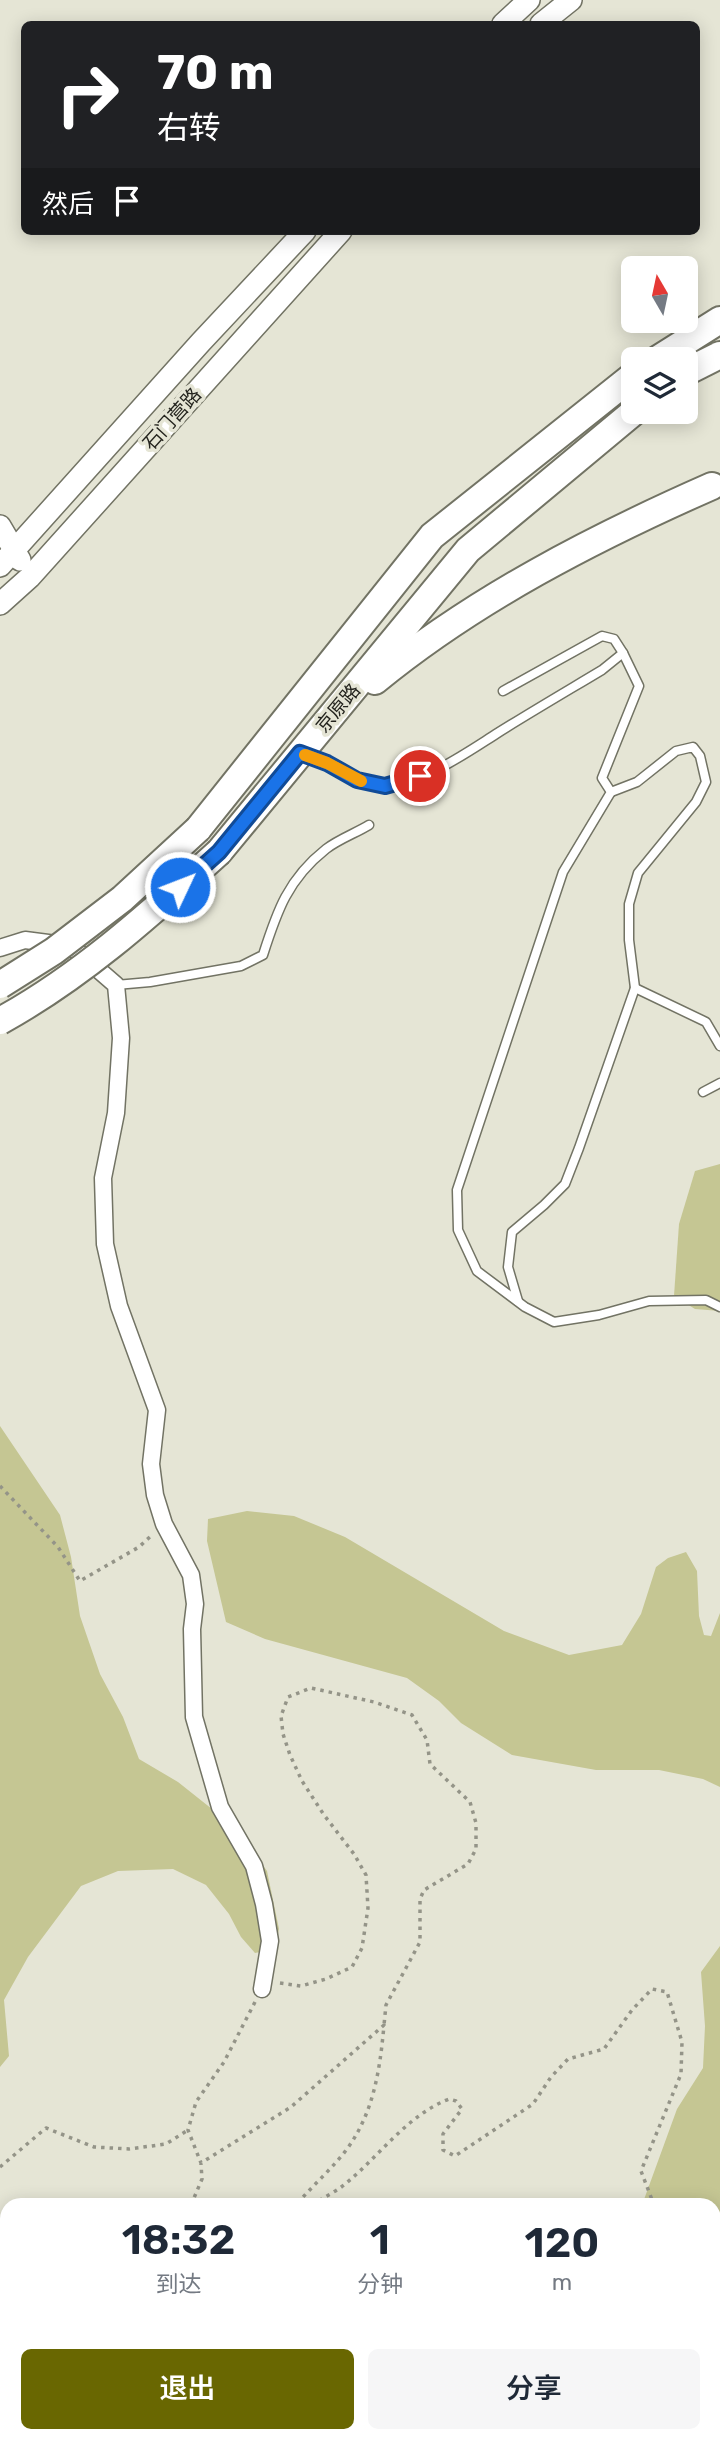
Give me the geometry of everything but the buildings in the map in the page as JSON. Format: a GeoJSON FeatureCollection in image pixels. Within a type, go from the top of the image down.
{"type":"FeatureCollection","features":[{"type":"Feature","properties":{"kind":"highway"},"geometry":{"type":"LineString","coordinates":[[678,347],[720,320]]}},
{"type":"Feature","properties":{"kind":"highway"},"geometry":{"type":"LineString","coordinates":[[698,366],[720,355]]}},
{"type":"Feature","properties":{"kind":"highway","name":"京原路"},"geometry":{"type":"LineString","coordinates":[[0,985],[54,951],[122,899],[198,829],[432,536],[621,385]]}},
{"type":"Feature","properties":{"kind":"highway","name":"京原路"},"geometry":{"type":"LineString","coordinates":[[0,1021],[72,976],[142,922],[219,852],[468,550],[621,423]]}},
{"type":"Feature","properties":{"kind":"highway"},"geometry":{"type":"LineString","coordinates":[[328,719],[400,660],[492,599],[575,551],[712,486]]}},
{"type":"Feature","properties":{"kind":"main road"},"geometry":{"type":"LineString","coordinates":[[506,21],[530,0]]}},
{"type":"Feature","properties":{"kind":"main road"},"geometry":{"type":"LineString","coordinates":[[545,21],[571,0]]}},
{"type":"Feature","properties":{"kind":"main road","name":"石门营路"},"geometry":{"type":"LineString","coordinates":[[7,558],[301,235]]}},
{"type":"Feature","properties":{"kind":"main road","name":"石门营路"},"geometry":{"type":"LineString","coordinates":[[3,593],[30,577],[337,235]]}},
{"type":"Feature","properties":{"kind":"main road"},"geometry":{"type":"LineString","coordinates":[[0,526],[7,558],[30,577]]}},
{"type":"Feature","properties":{"kind":"street"},"geometry":{"type":"LineString","coordinates":[[0,948],[26,940],[71,946],[116,985],[121,1038],[116,1113],[103,1178],[105,1244],[119,1306],[157,1410],[150,1464],[155,1495],[164,1524],[191,1575],[195,1604],[192,1629],[194,1717],[220,1807],[254,1866],[264,1904],[270,1941],[262,1985]]}},
{"type":"Feature","properties":{"kind":"lane"},"geometry":{"type":"LineString","coordinates":[[503,691],[602,636],[614,639],[639,686],[602,778],[611,792]]}},
{"type":"Feature","properties":{"kind":"lane"},"geometry":{"type":"LineString","coordinates":[[300,753],[327,763],[357,780],[385,786],[420,776],[461,757],[602,670],[623,653]]}},
{"type":"Feature","properties":{"kind":"lane"},"geometry":{"type":"LineString","coordinates":[[518,1302],[508,1267],[512,1232],[565,1184],[635,988],[629,940],[629,904],[638,873],[696,802],[706,782],[700,756],[693,747],[676,751],[637,782],[611,792],[564,873],[457,1190],[458,1230],[477,1271],[518,1302],[554,1322],[599,1315],[649,1301],[706,1300],[720,1307]]}},
{"type":"Feature","properties":{"kind":"lane"},"geometry":{"type":"LineString","coordinates":[[116,985],[150,982],[242,966],[263,955],[276,914],[295,879],[327,848],[369,825]]}},
{"type":"Feature","properties":{"kind":"lane"},"geometry":{"type":"LineString","coordinates":[[635,988],[706,1022],[720,1046]]}},
{"type":"Feature","properties":{"kind":"lane"},"geometry":{"type":"LineString","coordinates":[[702,1093],[720,1083]]}},
{"type":"Feature","properties":{"kind":"path"},"geometry":{"type":"LineString","coordinates":[[0,1486],[58,1547],[80,1581],[139,1547],[164,1524]]}},
{"type":"Feature","properties":{"kind":"path"},"geometry":{"type":"LineString","coordinates":[[194,2198],[201,2179],[201,2163],[188,2130],[196,2102],[224,2062],[262,1985],[301,1986],[326,1979],[352,1967],[362,1948],[368,1908],[366,1875],[302,1781],[283,1734],[281,1716],[288,1697],[312,1688],[374,1702],[412,1715],[427,1740],[430,1764],[470,1802],[476,1823],[476,1849],[468,1864],[424,1890],[420,1899],[420,1942],[386,2005],[380,2066],[370,2106],[347,2148],[302,2198]]}},
{"type":"Feature","properties":{"kind":"path"},"geometry":{"type":"LineString","coordinates":[[323,2198],[341,2187],[383,2147],[436,2104],[449,2099],[456,2101],[462,2109],[443,2134],[443,2150],[455,2156],[486,2137],[533,2104],[551,2077],[568,2059],[604,2049],[632,2010],[652,1989],[667,1992],[682,2042],[681,2074],[641,2171],[651,2198]]}},
{"type":"Feature","properties":{"kind":"path"},"geometry":{"type":"LineString","coordinates":[[201,2163],[291,2107],[384,2025]]}},
{"type":"Feature","properties":{"kind":"path"},"geometry":{"type":"LineString","coordinates":[[0,2167],[46,2128],[94,2147],[129,2149],[166,2144],[188,2130]]}},
{"type":"Feature","properties":{"kind":"green space"},"geometry":{"type":"Polygon","coordinates":[[[720,1164],[720,1311],[695,1309],[674,1296],[679,1224],[695,1171],[720,1164]]]}},
{"type":"Feature","properties":{"kind":"green space"},"geometry":{"type":"Polygon","coordinates":[[[0,1426],[60,1515],[71,1557],[80,1616],[100,1674],[123,1717],[139,1759],[178,1782],[217,1813],[244,1840],[267,1871],[279,1929],[275,1949],[255,1953],[206,1885],[173,1869],[118,1871],[81,1886],[28,1957],[4,2000],[9,2056],[0,2067],[0,1426]]]}},
{"type":"Feature","properties":{"kind":"green space"},"geometry":{"type":"Polygon","coordinates":[[[247,1511],[294,1516],[345,1537],[504,1631],[569,1655],[622,1645],[641,1614],[656,1567],[668,1558],[686,1552],[697,1571],[699,1616],[704,1635],[711,1636],[720,1613],[720,1787],[703,1779],[659,1770],[596,1770],[512,1755],[461,1723],[439,1701],[407,1678],[265,1639],[226,1622],[207,1541],[208,1519],[247,1511]]]}},
{"type":"Feature","properties":{"kind":"green space"},"geometry":{"type":"Polygon","coordinates":[[[720,1946],[720,2198],[645,2198],[677,2109],[703,2068],[705,2026],[701,1972],[720,1946]]]}},
{"type":"Feature","properties":{"kind":"slow traffic"},"geometry":{"type":"LineString","coordinates":[[305,755],[361,781]]}},
{"type":"Feature","properties":{"kind":"route"},"geometry":{"type":"LineString","coordinates":[[180,887],[219,852],[300,753],[327,763],[357,780],[385,786],[420,776]]}}]}
